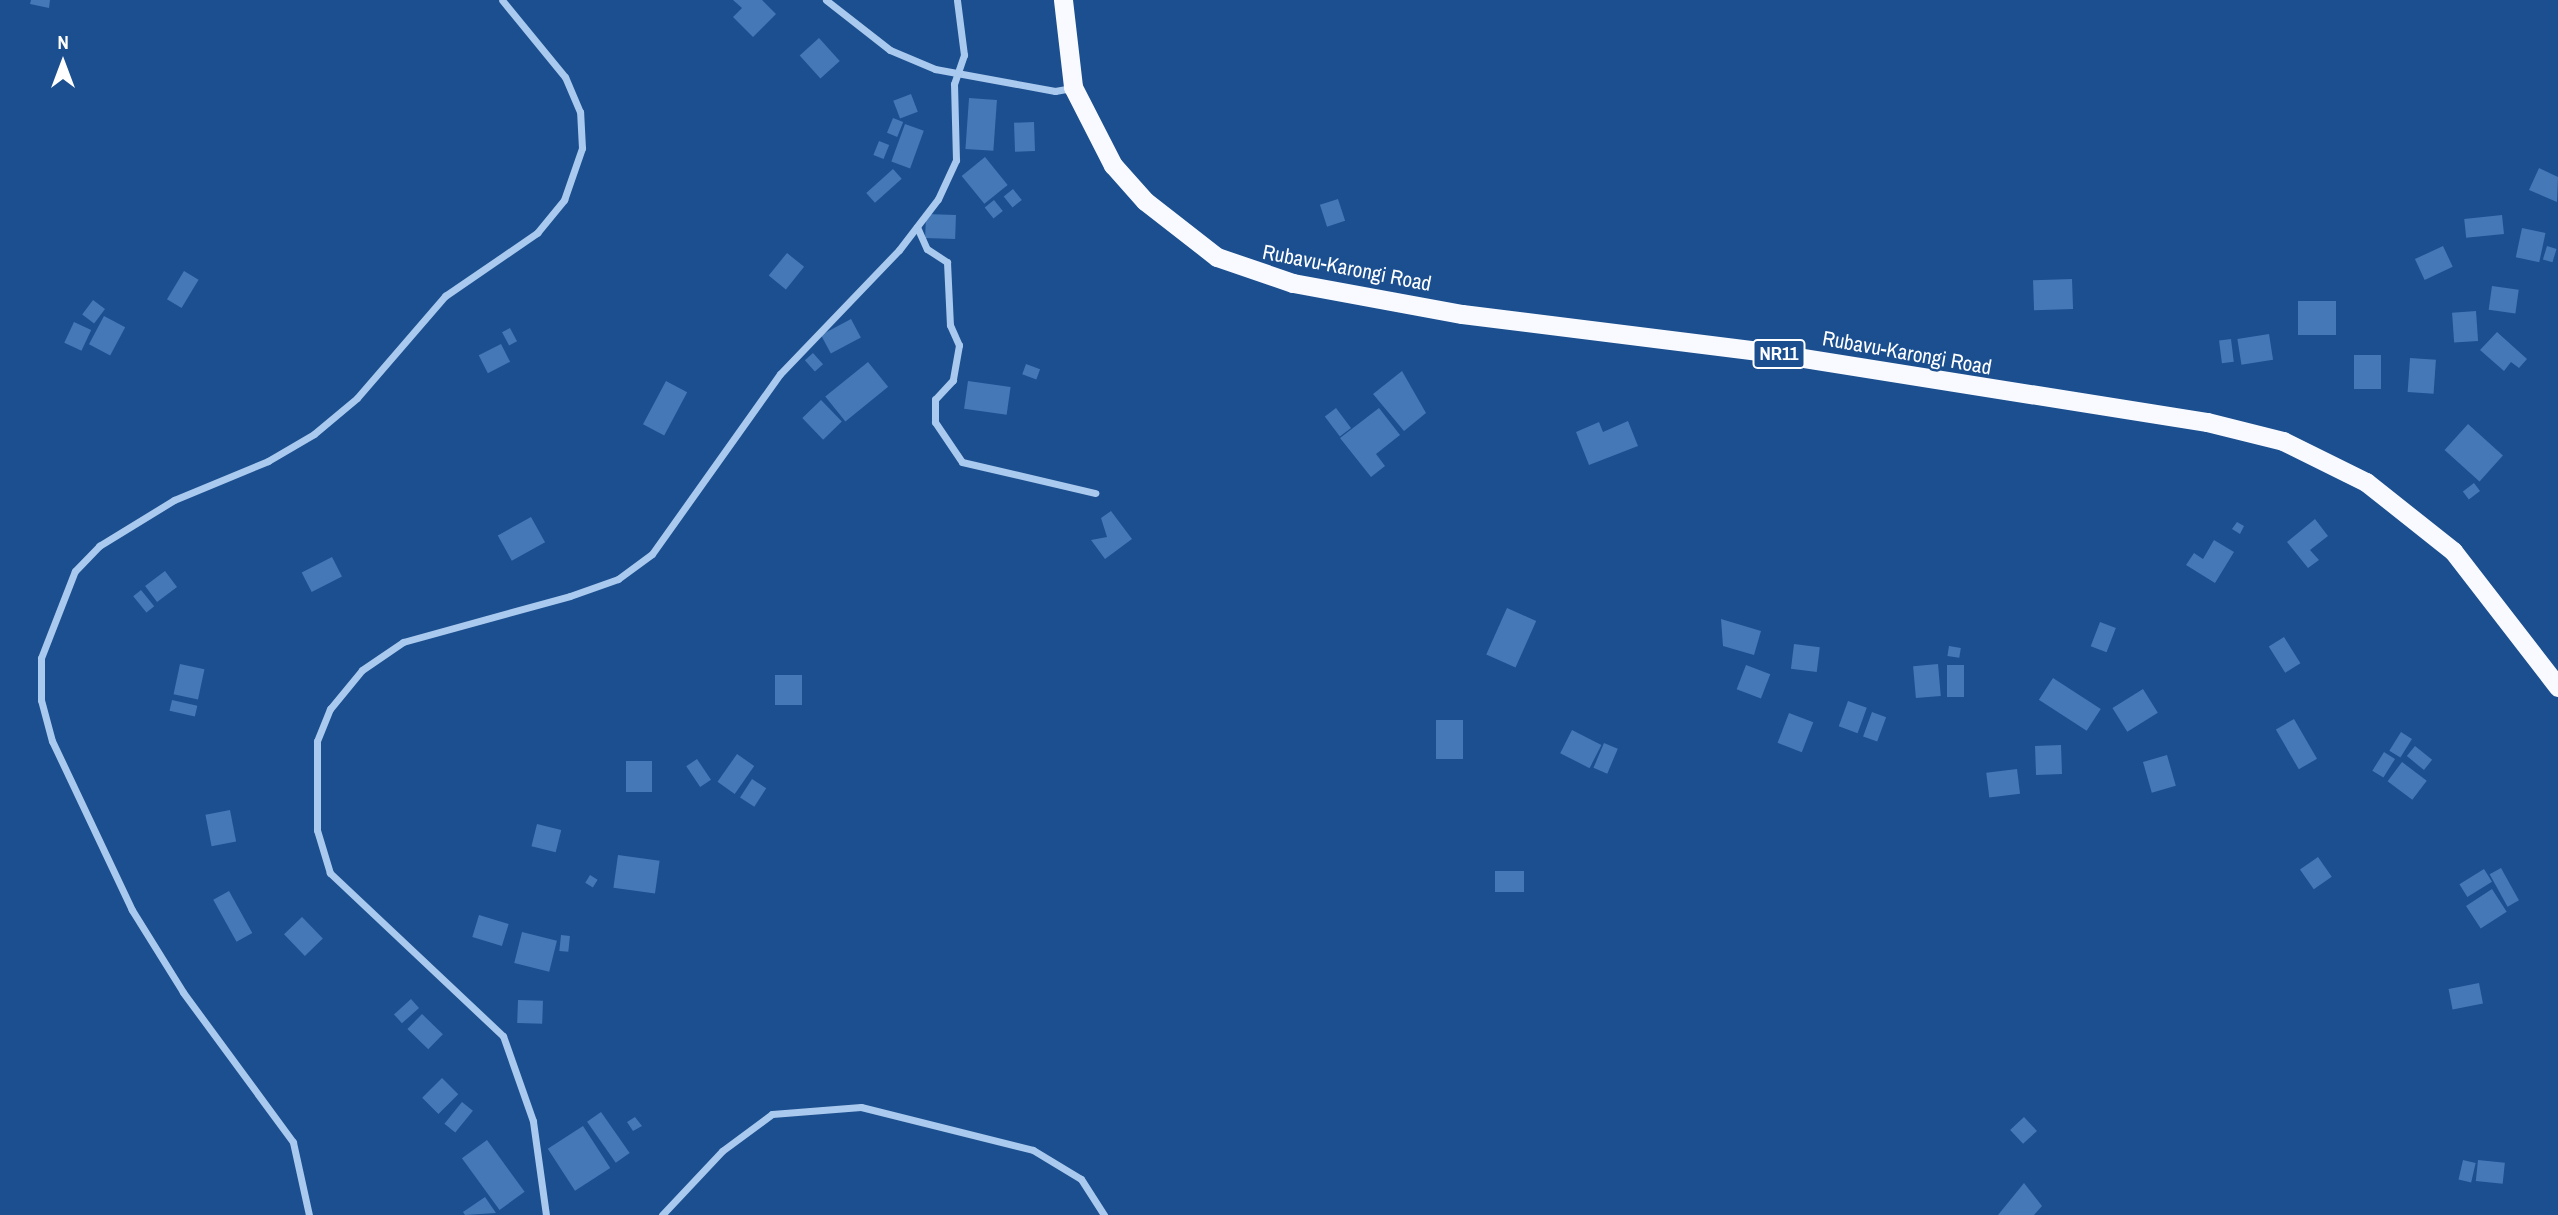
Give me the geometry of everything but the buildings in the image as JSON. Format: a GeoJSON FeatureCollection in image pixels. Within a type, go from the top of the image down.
{"type":"FeatureCollection","features":[{"type":"Feature","properties":{"kind":"highway","name":"Rubavu-Karongi Road"},"geometry":{"type":"LineString","coordinates":[[1063,0],[1073,88],[1113,165],[1145,201],[1217,257],[1256,274],[1462,314],[1660,335],[2207,422],[2283,441],[2365,482],[2453,551],[2558,687]]}},
{"type":"Feature","properties":{"kind":"street"},"geometry":{"type":"LineString","coordinates":[[309,1215],[293,1142],[183,992],[99,840],[52,741],[41,700],[41,658],[75,571],[99,547],[174,500],[268,461],[314,434],[357,398],[445,296],[537,233],[564,200],[582,148],[580,112],[565,77],[502,0]]}},
{"type":"Feature","properties":{"kind":"street"},"geometry":{"type":"LineString","coordinates":[[826,0],[890,50],[957,72],[1055,91],[1073,88]]}},
{"type":"Feature","properties":{"kind":"street"},"geometry":{"type":"LineString","coordinates":[[546,1215],[533,1121],[503,1036],[330,873],[317,830],[317,741],[330,709],[362,670],[403,642],[570,596],[618,579],[652,554],[780,374],[917,227],[956,160],[957,72],[964,35],[957,0]]}},
{"type":"Feature","properties":{"kind":"street"},"geometry":{"type":"LineString","coordinates":[[917,227],[927,248],[947,262],[950,325],[959,345],[953,380],[935,400],[935,422],[962,462],[1094,492]]}},
{"type":"Feature","properties":{"kind":"street"},"geometry":{"type":"LineString","coordinates":[[662,1215],[722,1151],[772,1114],[861,1107],[1032,1150],[1081,1179],[1104,1215]]}}]}
